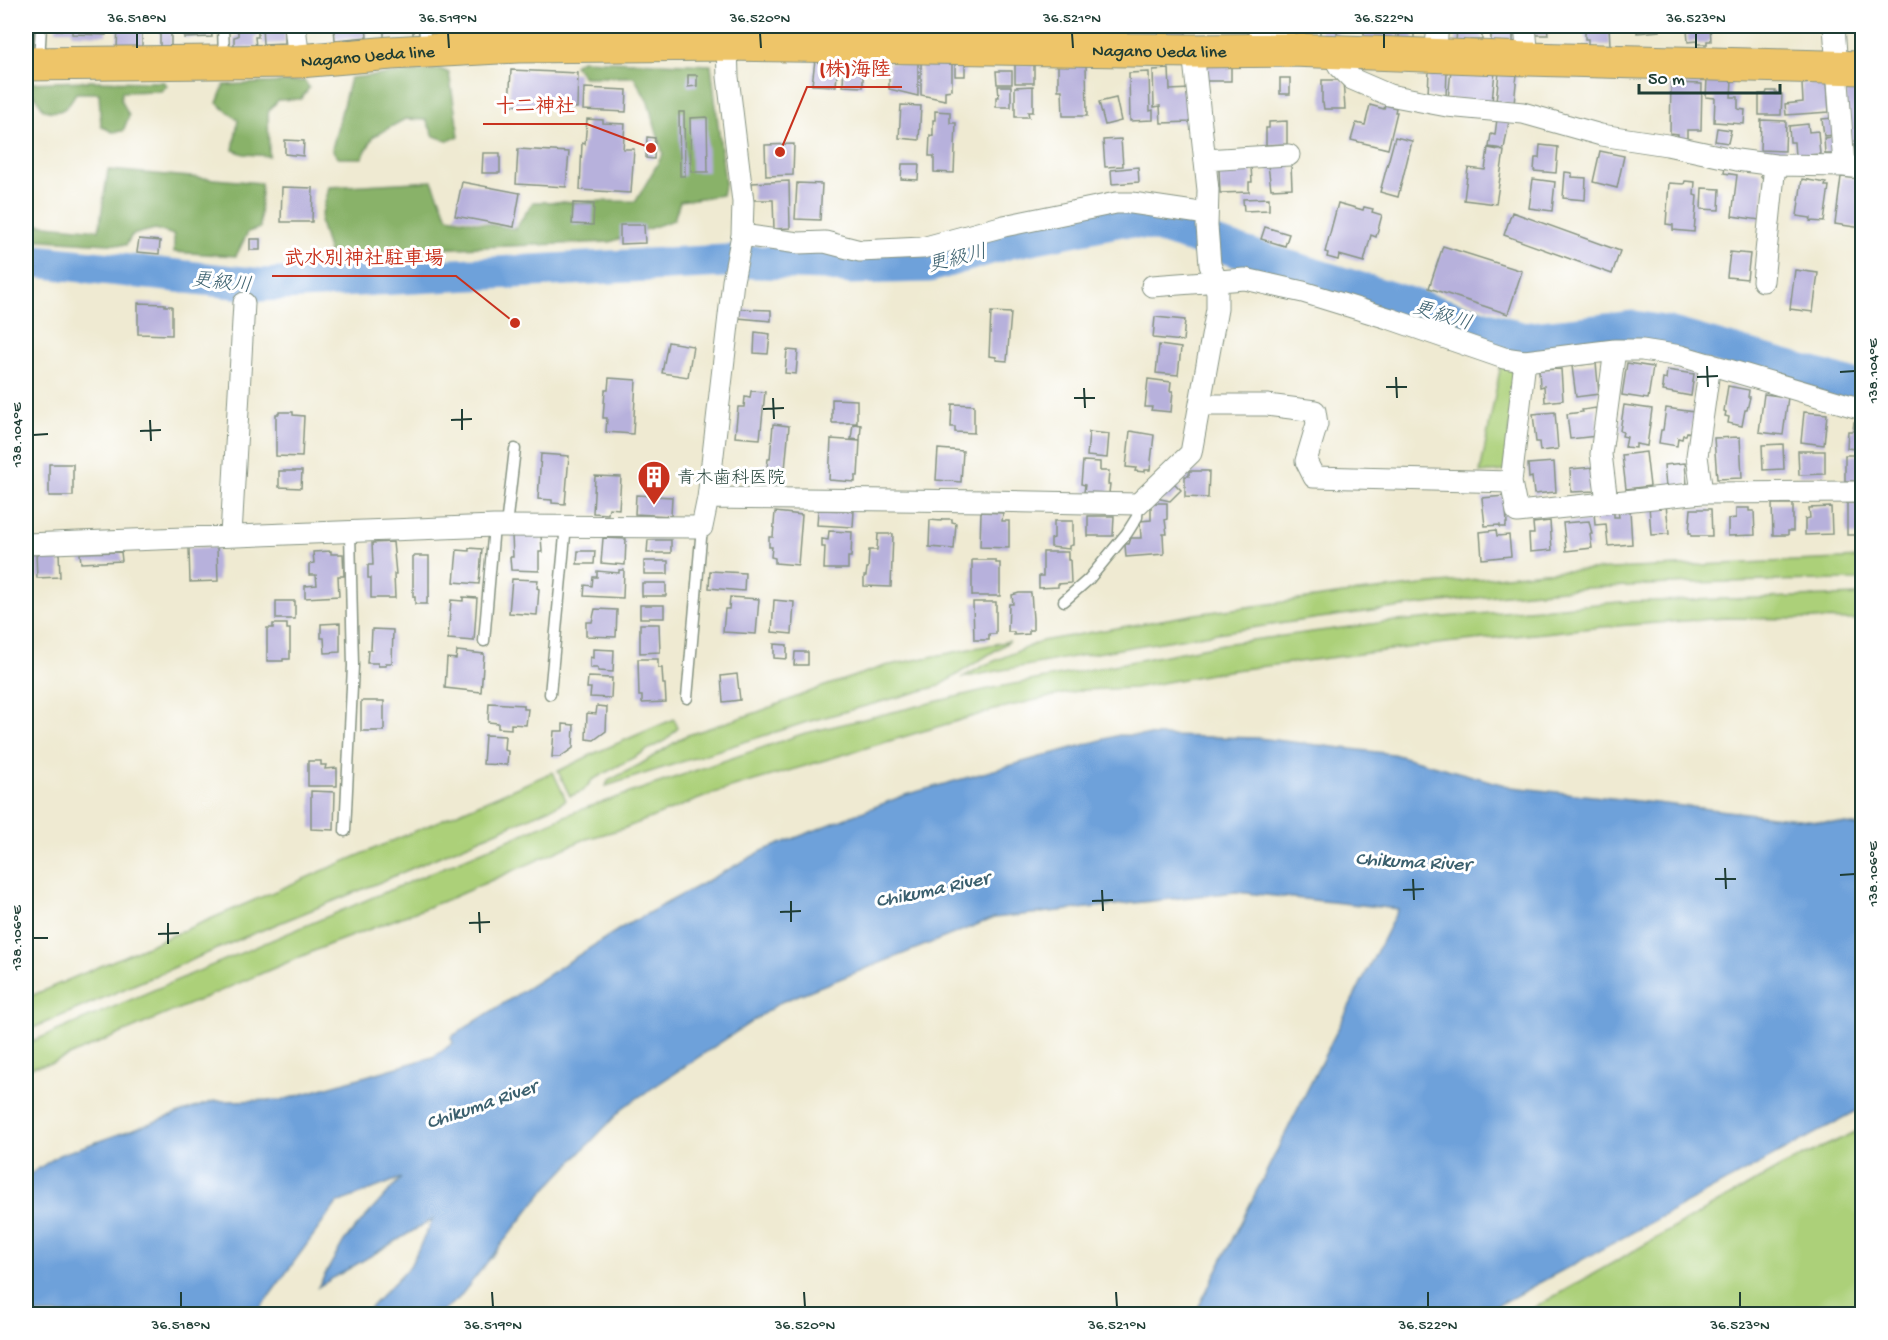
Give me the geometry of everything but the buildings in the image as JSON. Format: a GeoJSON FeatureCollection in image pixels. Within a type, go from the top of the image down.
{"type":"FeatureCollection","features":[{"type":"Feature","properties":{"kind":"main road","name":"Nagano Ueda line"},"geometry":{"type":"LineString","coordinates":[[32,64],[298,61],[425,38],[518,46],[648,35],[886,40],[1193,51],[1331,52],[1437,41],[1528,59],[1850,67]]}},
{"type":"Feature","properties":{"kind":"street"},"geometry":{"type":"LineString","coordinates":[[295,26],[298,61]]}},
{"type":"Feature","properties":{"kind":"street"},"geometry":{"type":"LineString","coordinates":[[1256,26],[1278,32],[1289,41],[1292,50]]}},
{"type":"Feature","properties":{"kind":"street"},"geometry":{"type":"LineString","coordinates":[[1525,26],[1528,59]]}},
{"type":"Feature","properties":{"kind":"street"},"geometry":{"type":"LineString","coordinates":[[1331,52],[1339,66],[1352,79],[1389,95],[1447,106],[1523,113],[1601,135],[1667,145],[1737,160],[1775,165],[1853,167],[1850,67],[1834,26]]}},
{"type":"Feature","properties":{"kind":"street"},"geometry":{"type":"LineString","coordinates":[[26,544],[500,526],[702,527],[708,498],[742,237],[743,202],[728,77],[718,38]]}},
{"type":"Feature","properties":{"kind":"street"},"geometry":{"type":"LineString","coordinates":[[708,498],[1138,504],[1191,453],[1217,309],[1217,282],[1210,262],[1207,220],[1209,190],[1193,51]]}},
{"type":"Feature","properties":{"kind":"street"},"geometry":{"type":"LineString","coordinates":[[1205,160],[1289,155]]}},
{"type":"Feature","properties":{"kind":"street"},"geometry":{"type":"LineString","coordinates":[[1763,281],[1775,165]]}},
{"type":"Feature","properties":{"kind":"street"},"geometry":{"type":"LineString","coordinates":[[742,237],[798,243],[825,242],[860,251],[922,248],[1004,226],[1116,203],[1132,203],[1207,220]]}},
{"type":"Feature","properties":{"kind":"street"},"geometry":{"type":"LineString","coordinates":[[1152,286],[1245,279],[1303,292],[1391,319],[1504,358],[1525,361],[1615,350],[1661,352],[1863,409]]}},
{"type":"Feature","properties":{"kind":"street"},"geometry":{"type":"LineString","coordinates":[[231,535],[244,303]]}},
{"type":"Feature","properties":{"kind":"street"},"geometry":{"type":"LineString","coordinates":[[1607,502],[1601,454],[1615,350]]}},
{"type":"Feature","properties":{"kind":"street"},"geometry":{"type":"LineString","coordinates":[[1525,361],[1510,482],[1517,512],[1702,494],[1863,492]]}},
{"type":"Feature","properties":{"kind":"street"},"geometry":{"type":"LineString","coordinates":[[1702,494],[1697,456],[1710,364]]}},
{"type":"Feature","properties":{"kind":"street"},"geometry":{"type":"LineString","coordinates":[[1200,405],[1266,405],[1315,411],[1317,424],[1306,461],[1314,477],[1510,482]]}},
{"type":"Feature","properties":{"kind":"lane"},"geometry":{"type":"LineString","coordinates":[[32,64],[41,26]]}},
{"type":"Feature","properties":{"kind":"lane"},"geometry":{"type":"LineString","coordinates":[[224,26],[224,61]]}},
{"type":"Feature","properties":{"kind":"lane"},"geometry":{"type":"LineString","coordinates":[[484,641],[500,526],[515,449]]}},
{"type":"Feature","properties":{"kind":"lane"},"geometry":{"type":"LineString","coordinates":[[1064,601],[1089,579],[1127,533],[1137,517],[1138,504]]}},
{"type":"Feature","properties":{"kind":"lane"},"geometry":{"type":"LineString","coordinates":[[550,694],[566,525]]}},
{"type":"Feature","properties":{"kind":"lane"},"geometry":{"type":"LineString","coordinates":[[687,698],[702,527]]}},
{"type":"Feature","properties":{"kind":"lane"},"geometry":{"type":"LineString","coordinates":[[345,831],[353,666],[350,532]]}},
{"type":"Feature","properties":{"kind":"green space"},"geometry":{"type":"Polygon","coordinates":[[[581,60],[711,65],[725,183],[722,195],[680,201],[674,220],[610,242],[329,253],[320,222],[329,187],[432,181],[448,217],[515,229],[533,202],[636,201],[663,154],[648,102],[634,77],[584,77],[574,65],[581,60]]]}},
{"type":"Feature","properties":{"kind":"green space"},"geometry":{"type":"Polygon","coordinates":[[[440,69],[449,73],[459,136],[448,141],[434,136],[426,120],[405,119],[374,136],[362,158],[338,158],[332,149],[350,78],[440,69]]]}},
{"type":"Feature","properties":{"kind":"green space"},"geometry":{"type":"Polygon","coordinates":[[[305,81],[309,88],[301,99],[278,100],[268,112],[269,156],[244,154],[233,150],[238,120],[217,103],[224,85],[305,81]]]}},
{"type":"Feature","properties":{"kind":"green space"},"geometry":{"type":"Polygon","coordinates":[[[164,82],[167,86],[161,91],[122,92],[121,99],[129,116],[123,131],[112,132],[101,126],[99,93],[76,93],[64,109],[56,112],[44,110],[33,93],[26,93],[26,83],[164,82]]]}},
{"type":"Feature","properties":{"kind":"green space"},"geometry":{"type":"Polygon","coordinates":[[[108,170],[261,183],[260,228],[248,232],[236,256],[174,252],[174,235],[155,229],[132,235],[126,245],[26,239],[26,223],[99,230],[108,170]]]}},
{"type":"Feature","properties":{"kind":"green space"},"geometry":{"type":"Polygon","coordinates":[[[1501,364],[1517,372],[1505,471],[1480,473],[1501,364]]]}},
{"type":"Feature","properties":{"kind":"green space"},"geometry":{"type":"Polygon","coordinates":[[[1862,558],[1862,580],[1671,584],[1493,596],[1222,632],[961,678],[985,665],[1042,641],[1196,614],[1358,592],[1543,572],[1862,558]]]}},
{"type":"Feature","properties":{"kind":"green space"},"geometry":{"type":"Polygon","coordinates":[[[1862,595],[1862,620],[1725,618],[1602,627],[1445,643],[1227,671],[1134,688],[1081,690],[1001,708],[717,792],[625,828],[583,840],[449,899],[328,945],[52,1063],[26,1068],[26,1044],[577,811],[802,734],[988,689],[1223,644],[1386,622],[1620,602],[1862,595]]]}},
{"type":"Feature","properties":{"kind":"green space"},"geometry":{"type":"Polygon","coordinates":[[[1010,641],[939,686],[807,722],[606,786],[608,781],[641,764],[685,736],[885,666],[1010,641]]]}},
{"type":"Feature","properties":{"kind":"green space"},"geometry":{"type":"Polygon","coordinates":[[[674,719],[678,728],[666,740],[592,780],[583,791],[570,796],[558,771],[674,719]]]}},
{"type":"Feature","properties":{"kind":"green space"},"geometry":{"type":"Polygon","coordinates":[[[553,772],[566,800],[558,805],[26,1031],[26,998],[553,772]]]}},
{"type":"Feature","properties":{"kind":"green space"},"geometry":{"type":"Polygon","coordinates":[[[1862,1129],[1862,1314],[1523,1314],[1786,1164],[1862,1129]]]}},
{"type":"Feature","properties":{"kind":"water","name":"Chikuma River"},"geometry":{"type":"Polygon","coordinates":[[[1119,735],[1258,738],[1393,754],[1512,787],[1862,826],[1862,1108],[1482,1314],[1192,1314],[1198,1308],[1398,909],[1236,892],[994,918],[781,1002],[624,1107],[543,1192],[458,1299],[438,1314],[364,1314],[410,1266],[433,1219],[318,1287],[344,1241],[401,1178],[337,1203],[256,1314],[26,1314],[26,1177],[59,1155],[214,1101],[282,1100],[433,1057],[453,1043],[451,1037],[621,928],[762,851],[905,795],[1119,735]]]}},
{"type":"Feature","properties":{"kind":"waterway","name":"更級川"},"geometry":{"type":"LineString","coordinates":[[26,260],[262,285],[725,261],[823,264],[850,268],[930,266],[1011,242],[1122,220],[1150,224],[1524,339],[1634,327],[1669,333],[1862,388]]}},
{"type":"Feature","properties":{"kind":"place","name":"十二神社"},"geometry":{"type":"Point","coordinates":[651,148]}},
{"type":"Feature","properties":{"kind":"place","name":"(株)海陸"},"geometry":{"type":"Point","coordinates":[780,152]}},
{"type":"Feature","properties":{"kind":"place","name":"武水別神社駐車場"},"geometry":{"type":"Point","coordinates":[515,323]}},
{"type":"Feature","properties":{"kind":"place","name":"青木歯科医院"},"geometry":{"type":"Point","coordinates":[654,506]}}]}
